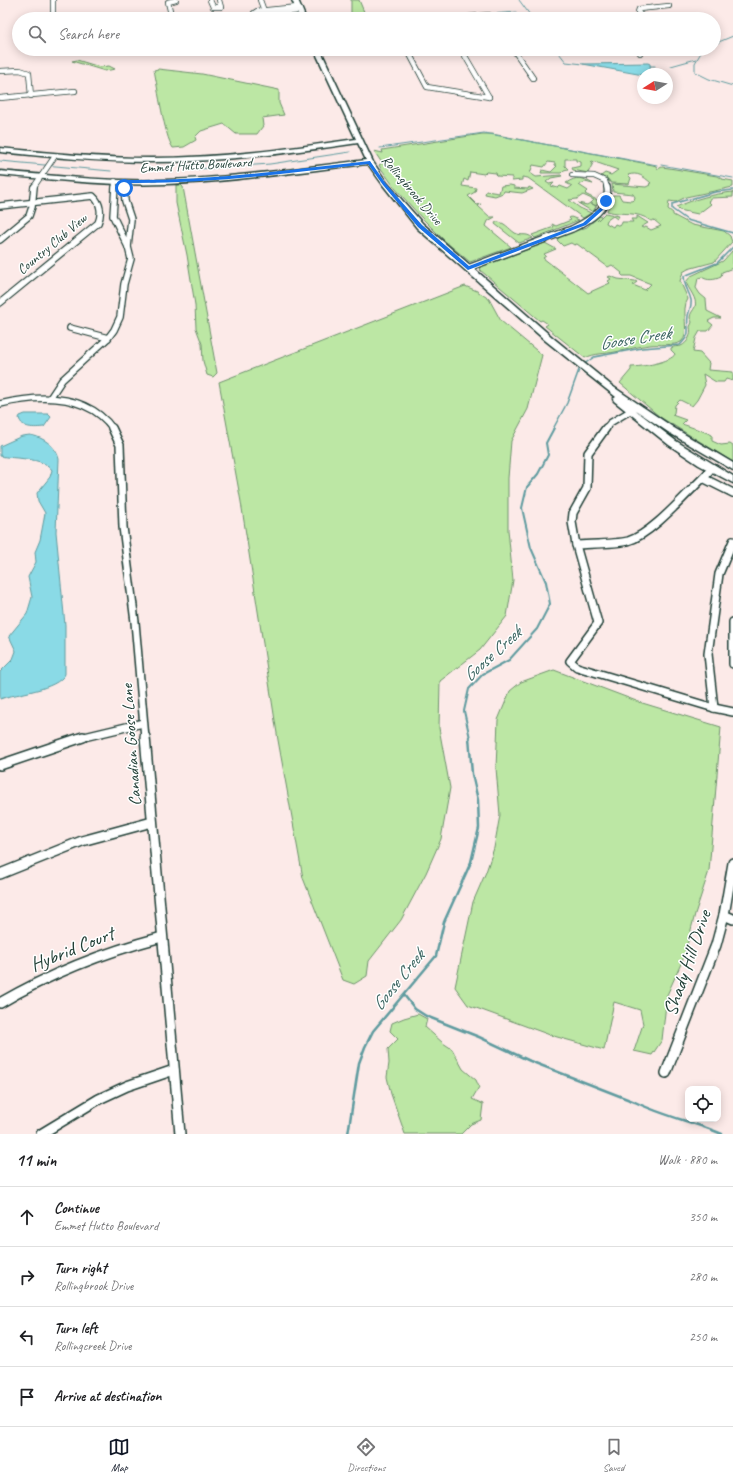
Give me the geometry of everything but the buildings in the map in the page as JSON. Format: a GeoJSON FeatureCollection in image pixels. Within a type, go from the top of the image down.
{"type":"FeatureCollection","features":[{"type":"Feature","properties":{"kind":"main road"},"geometry":{"type":"LineString","coordinates":[[295,0],[300,12]]}},
{"type":"Feature","properties":{"kind":"main road","name":"Rollingbrook Drive"},"geometry":{"type":"LineString","coordinates":[[320,56],[364,152],[385,184],[420,226],[609,388],[617,398],[634,409]]}},
{"type":"Feature","properties":{"kind":"main road","name":"Emmet Hutto Boulevard"},"geometry":{"type":"LineString","coordinates":[[0,150],[54,156],[152,160],[266,154],[359,141]]}},
{"type":"Feature","properties":{"kind":"main road","name":"Emmet Hutto Boulevard"},"geometry":{"type":"LineString","coordinates":[[0,173],[124,182],[165,182],[222,179],[370,162]]}},
{"type":"Feature","properties":{"kind":"main road"},"geometry":{"type":"LineString","coordinates":[[634,409],[733,467]]}},
{"type":"Feature","properties":{"kind":"main road"},"geometry":{"type":"LineString","coordinates":[[634,409],[653,429],[711,469],[733,480]]}},
{"type":"Feature","properties":{"kind":"main road"},"geometry":{"type":"LineString","coordinates":[[711,469],[720,468],[733,473]]}},
{"type":"Feature","properties":{"kind":"street"},"geometry":{"type":"LineString","coordinates":[[53,0],[54,12]]}},
{"type":"Feature","properties":{"kind":"street"},"geometry":{"type":"LineString","coordinates":[[171,12],[168,2],[176,0]]}},
{"type":"Feature","properties":{"kind":"street"},"geometry":{"type":"LineString","coordinates":[[210,0],[213,7],[221,6],[219,0]]}},
{"type":"Feature","properties":{"kind":"street"},"geometry":{"type":"LineString","coordinates":[[260,0],[264,12],[299,9]]}},
{"type":"Feature","properties":{"kind":"street"},"geometry":{"type":"LineString","coordinates":[[638,12],[639,9],[669,6],[663,0]]}},
{"type":"Feature","properties":{"kind":"street"},"geometry":{"type":"LineString","coordinates":[[411,56],[427,87],[489,97],[465,56]]}},
{"type":"Feature","properties":{"kind":"street"},"geometry":{"type":"LineString","coordinates":[[518,56],[533,78]]}},
{"type":"Feature","properties":{"kind":"street"},"geometry":{"type":"LineString","coordinates":[[0,71],[24,70],[30,73],[31,96]]}},
{"type":"Feature","properties":{"kind":"street"},"geometry":{"type":"LineString","coordinates":[[0,98],[76,91]]}},
{"type":"Feature","properties":{"kind":"street"},"geometry":{"type":"LineString","coordinates":[[0,240],[29,216],[33,189],[54,156]]}},
{"type":"Feature","properties":{"kind":"street"},"geometry":{"type":"LineString","coordinates":[[468,268],[572,229],[588,222],[595,216],[603,208],[607,199],[605,181],[597,176],[572,175]]}},
{"type":"Feature","properties":{"kind":"street"},"geometry":{"type":"LineString","coordinates":[[50,398],[62,380],[108,338],[114,330],[120,317],[124,284],[130,266],[130,254],[113,216],[114,181]]}},
{"type":"Feature","properties":{"kind":"street"},"geometry":{"type":"LineString","coordinates":[[124,182],[125,201],[131,219],[128,247]]}},
{"type":"Feature","properties":{"kind":"street","name":"Country Club View"},"geometry":{"type":"LineString","coordinates":[[0,303],[98,223],[100,219],[96,197],[93,196],[32,202]]}},
{"type":"Feature","properties":{"kind":"street"},"geometry":{"type":"LineString","coordinates":[[0,206],[32,202]]}},
{"type":"Feature","properties":{"kind":"street"},"geometry":{"type":"LineString","coordinates":[[70,328],[108,338]]}},
{"type":"Feature","properties":{"kind":"street","name":"Canadian Goose Lane"},"geometry":{"type":"LineString","coordinates":[[0,404],[17,400],[50,398],[81,405],[98,413],[113,429],[120,445],[123,527],[136,622],[180,1134]]}},
{"type":"Feature","properties":{"kind":"street"},"geometry":{"type":"LineString","coordinates":[[634,409],[610,423],[588,453],[588,488],[572,517],[576,545],[598,623],[597,628],[573,656],[570,662],[572,664],[714,708],[733,712]]}},
{"type":"Feature","properties":{"kind":"street"},"geometry":{"type":"LineString","coordinates":[[576,545],[628,541],[635,538],[666,514],[711,469]]}},
{"type":"Feature","properties":{"kind":"street"},"geometry":{"type":"LineString","coordinates":[[703,478],[733,493]]}},
{"type":"Feature","properties":{"kind":"street"},"geometry":{"type":"LineString","coordinates":[[714,708],[708,654],[719,574],[732,545]]}},
{"type":"Feature","properties":{"kind":"street"},"geometry":{"type":"LineString","coordinates":[[733,622],[733,664]]}},
{"type":"Feature","properties":{"kind":"street"},"geometry":{"type":"LineString","coordinates":[[0,765],[74,740],[144,723]]}},
{"type":"Feature","properties":{"kind":"street"},"geometry":{"type":"LineString","coordinates":[[0,874],[47,854],[97,836],[152,822]]}},
{"type":"Feature","properties":{"kind":"street","name":"Shady Hill Drive"},"geometry":{"type":"LineString","coordinates":[[666,1073],[728,917],[733,863]]}},
{"type":"Feature","properties":{"kind":"street","name":"Hybrid Court"},"geometry":{"type":"LineString","coordinates":[[0,1004],[30,986],[75,964],[109,951],[162,937]]}},
{"type":"Feature","properties":{"kind":"street"},"geometry":{"type":"LineString","coordinates":[[41,1134],[99,1099],[127,1086],[174,1070]]}},
{"type":"Feature","properties":{"kind":"green space"},"geometry":{"type":"Polygon","coordinates":[[[351,0],[359,0],[364,12],[351,12],[351,0]]]}},
{"type":"Feature","properties":{"kind":"green space"},"geometry":{"type":"Polygon","coordinates":[[[77,60],[100,67],[109,66],[115,69],[105,71],[72,61],[77,60]]]}},
{"type":"Feature","properties":{"kind":"green space"},"geometry":{"type":"Polygon","coordinates":[[[158,69],[202,74],[279,90],[279,103],[284,115],[262,118],[263,126],[257,134],[236,134],[224,124],[201,131],[195,137],[196,140],[184,147],[173,148],[167,133],[159,99],[154,70],[158,69]]]}},
{"type":"Feature","properties":{"kind":"green space"},"geometry":{"type":"Polygon","coordinates":[[[482,134],[492,134],[653,165],[658,169],[662,167],[669,168],[717,176],[722,179],[733,181],[733,187],[686,197],[676,202],[669,201],[668,209],[673,213],[673,215],[692,225],[724,231],[730,236],[732,242],[714,262],[688,269],[683,272],[680,281],[688,299],[685,309],[686,328],[684,339],[681,342],[596,354],[585,358],[545,326],[548,324],[542,320],[540,321],[480,270],[482,271],[480,269],[483,266],[545,243],[556,249],[544,254],[546,256],[543,258],[588,293],[610,283],[608,281],[611,279],[608,277],[610,276],[618,279],[635,281],[637,282],[633,285],[645,290],[651,284],[631,276],[623,276],[621,274],[622,273],[612,265],[608,267],[577,244],[574,245],[571,243],[563,246],[557,240],[559,237],[587,227],[599,216],[601,217],[605,213],[619,216],[617,219],[613,216],[607,220],[606,223],[613,227],[615,224],[620,226],[622,222],[633,222],[631,219],[637,219],[637,216],[648,223],[641,227],[643,228],[646,227],[651,230],[661,226],[654,220],[651,221],[635,214],[607,211],[613,195],[619,195],[622,200],[631,201],[634,200],[635,197],[633,194],[613,192],[612,184],[646,187],[650,185],[649,184],[651,183],[643,177],[638,174],[632,174],[628,175],[631,178],[629,184],[611,183],[606,177],[610,182],[601,176],[605,173],[611,175],[618,170],[592,161],[591,162],[593,163],[588,173],[573,170],[572,168],[581,166],[581,162],[576,161],[576,159],[565,159],[565,166],[568,169],[561,173],[541,173],[542,170],[551,172],[557,166],[555,163],[548,162],[544,167],[533,165],[530,173],[536,177],[562,176],[551,178],[546,182],[549,184],[554,183],[551,186],[558,188],[560,186],[568,189],[572,186],[566,183],[576,178],[586,180],[593,184],[585,182],[579,185],[588,191],[585,194],[599,201],[593,212],[578,203],[587,205],[590,203],[591,205],[596,206],[591,203],[594,200],[583,195],[577,199],[569,200],[580,208],[591,213],[583,218],[528,178],[522,177],[522,180],[512,181],[512,177],[497,176],[496,173],[486,172],[484,174],[470,172],[468,181],[464,179],[462,186],[476,188],[475,192],[468,196],[477,205],[481,204],[478,206],[490,217],[495,217],[488,221],[486,226],[511,247],[470,262],[446,242],[395,188],[380,167],[379,165],[382,163],[374,151],[383,153],[382,150],[482,134]]]}},
{"type":"Feature","properties":{"kind":"green space"},"geometry":{"type":"Polygon","coordinates":[[[176,185],[181,185],[183,187],[217,373],[213,377],[207,375],[203,361],[202,344],[196,328],[195,305],[187,255],[176,203],[176,185]]]}},
{"type":"Feature","properties":{"kind":"green space"},"geometry":{"type":"Polygon","coordinates":[[[501,186],[514,186],[514,188],[528,189],[529,187],[533,189],[522,193],[504,191],[503,193],[495,196],[485,194],[486,191],[499,193],[501,186]]]}},
{"type":"Feature","properties":{"kind":"green space"},"geometry":{"type":"Polygon","coordinates":[[[733,192],[733,197],[712,198],[708,201],[711,204],[698,214],[679,210],[676,207],[704,197],[733,192]]]}},
{"type":"Feature","properties":{"kind":"green space"},"geometry":{"type":"Polygon","coordinates":[[[571,217],[579,220],[535,238],[532,235],[554,227],[552,224],[556,226],[571,220],[569,218],[571,217]]]}},
{"type":"Feature","properties":{"kind":"green space"},"geometry":{"type":"Polygon","coordinates":[[[496,222],[504,224],[515,233],[520,235],[528,235],[533,238],[519,243],[495,224],[496,222]]]}},
{"type":"Feature","properties":{"kind":"green space"},"geometry":{"type":"Polygon","coordinates":[[[733,250],[733,268],[722,272],[721,277],[716,279],[709,280],[702,277],[698,278],[696,288],[706,299],[707,311],[721,318],[714,318],[708,321],[713,325],[708,331],[700,331],[696,338],[693,352],[700,353],[709,363],[708,370],[733,372],[733,381],[726,379],[724,382],[716,382],[703,374],[705,385],[697,400],[692,406],[680,400],[675,405],[674,413],[672,415],[686,420],[682,424],[712,435],[712,441],[721,445],[730,444],[733,446],[733,462],[660,417],[620,383],[631,370],[631,367],[662,362],[673,357],[675,354],[671,348],[681,346],[686,343],[690,335],[690,327],[692,322],[690,316],[696,304],[686,282],[691,276],[723,261],[733,250]]]}},
{"type":"Feature","properties":{"kind":"green space"},"geometry":{"type":"Polygon","coordinates":[[[465,286],[477,291],[489,299],[501,321],[542,355],[528,409],[511,441],[508,478],[508,530],[513,580],[507,616],[480,650],[440,681],[439,728],[450,788],[441,839],[426,873],[401,920],[369,961],[367,976],[354,984],[343,980],[303,878],[278,740],[241,502],[219,382],[465,286]]]}},
{"type":"Feature","properties":{"kind":"green space"},"geometry":{"type":"Polygon","coordinates":[[[554,670],[639,702],[721,727],[709,871],[695,914],[684,957],[667,995],[662,1040],[652,1055],[634,1051],[643,1024],[640,1010],[614,1002],[604,1050],[550,1035],[468,1005],[455,987],[473,902],[486,872],[494,848],[500,815],[496,768],[498,720],[510,691],[521,682],[554,670]]]}},
{"type":"Feature","properties":{"kind":"green space"},"geometry":{"type":"Polygon","coordinates":[[[418,1014],[427,1019],[425,1027],[452,1049],[463,1069],[476,1080],[479,1087],[472,1099],[483,1104],[481,1120],[471,1124],[461,1134],[405,1134],[391,1094],[387,1077],[389,1063],[388,1049],[398,1039],[390,1031],[392,1023],[418,1014]]]}},
{"type":"Feature","properties":{"kind":"water"},"geometry":{"type":"Polygon","coordinates":[[[648,63],[650,64],[650,68],[637,68],[637,74],[583,64],[648,63]]]}},
{"type":"Feature","properties":{"kind":"water"},"geometry":{"type":"Polygon","coordinates":[[[25,414],[48,414],[51,417],[44,427],[29,427],[23,424],[19,418],[25,414]]]}},
{"type":"Feature","properties":{"kind":"water"},"geometry":{"type":"Polygon","coordinates":[[[30,435],[44,440],[52,446],[59,459],[56,532],[65,625],[65,674],[54,684],[0,699],[0,672],[13,659],[16,651],[9,636],[27,614],[32,597],[28,577],[36,562],[35,552],[40,540],[45,513],[38,501],[37,493],[50,477],[52,470],[42,463],[28,459],[0,456],[0,446],[22,436],[30,435]]]}},
{"type":"Feature","properties":{"kind":"waterway"},"geometry":{"type":"LineString","coordinates":[[519,0],[528,12]]}},
{"type":"Feature","properties":{"kind":"waterway","name":"Goose Creek"},"geometry":{"type":"LineString","coordinates":[[721,41],[733,36]]}},
{"type":"Feature","properties":{"kind":"waterway"},"geometry":{"type":"LineString","coordinates":[[561,56],[566,62],[583,64]]}},
{"type":"Feature","properties":{"kind":"waterway","name":"Goose Creek"},"geometry":{"type":"LineString","coordinates":[[699,56],[695,63],[695,72],[709,79],[733,86]]}},
{"type":"Feature","properties":{"kind":"waterway"},"geometry":{"type":"LineString","coordinates":[[671,66],[696,59]]}},
{"type":"Feature","properties":{"kind":"waterway"},"geometry":{"type":"LineString","coordinates":[[650,66],[655,66]]}},
{"type":"Feature","properties":{"kind":"waterway"},"geometry":{"type":"LineString","coordinates":[[380,148],[484,133],[657,165]]}},
{"type":"Feature","properties":{"kind":"waterway"},"geometry":{"type":"LineString","coordinates":[[198,169],[270,164],[350,152]]}},
{"type":"Feature","properties":{"kind":"waterway"},"geometry":{"type":"LineString","coordinates":[[0,161],[111,171]]}},
{"type":"Feature","properties":{"kind":"waterway"},"geometry":{"type":"LineString","coordinates":[[661,165],[733,178]]}},
{"type":"Feature","properties":{"kind":"waterway","name":"Goose Creek"},"geometry":{"type":"LineString","coordinates":[[733,190],[715,192],[672,204],[672,209],[687,220],[733,233]]}},
{"type":"Feature","properties":{"kind":"waterway","name":"Goose Creek"},"geometry":{"type":"LineString","coordinates":[[553,429],[567,403],[580,367],[594,357],[642,348],[680,345],[684,341],[688,334],[688,316],[691,304],[684,276],[717,263],[733,247]]}},
{"type":"Feature","properties":{"kind":"waterway","name":"Goose Creek"},"geometry":{"type":"LineString","coordinates":[[470,738],[464,711],[469,689],[483,674],[509,660],[537,629],[550,604],[546,582],[531,548],[522,508],[527,487],[538,474],[548,455],[546,443],[554,428]]}},
{"type":"Feature","properties":{"kind":"waterway","name":"Goose Creek"},"geometry":{"type":"LineString","coordinates":[[348,1134],[359,1063],[365,1047],[373,1031],[436,956],[444,922],[471,862],[479,828],[478,800],[472,774],[469,737]]}},
{"type":"Feature","properties":{"kind":"waterway"},"geometry":{"type":"LineString","coordinates":[[404,995],[415,1009],[426,1016],[479,1037],[530,1061],[656,1111],[722,1134]]}},
{"type":"Feature","properties":{"kind":"route"},"geometry":{"type":"LineString","coordinates":[[124,188],[124,182],[165,182],[222,179],[370,162],[379,177],[420,226],[468,268],[585,224],[603,208],[606,201]]}}]}
